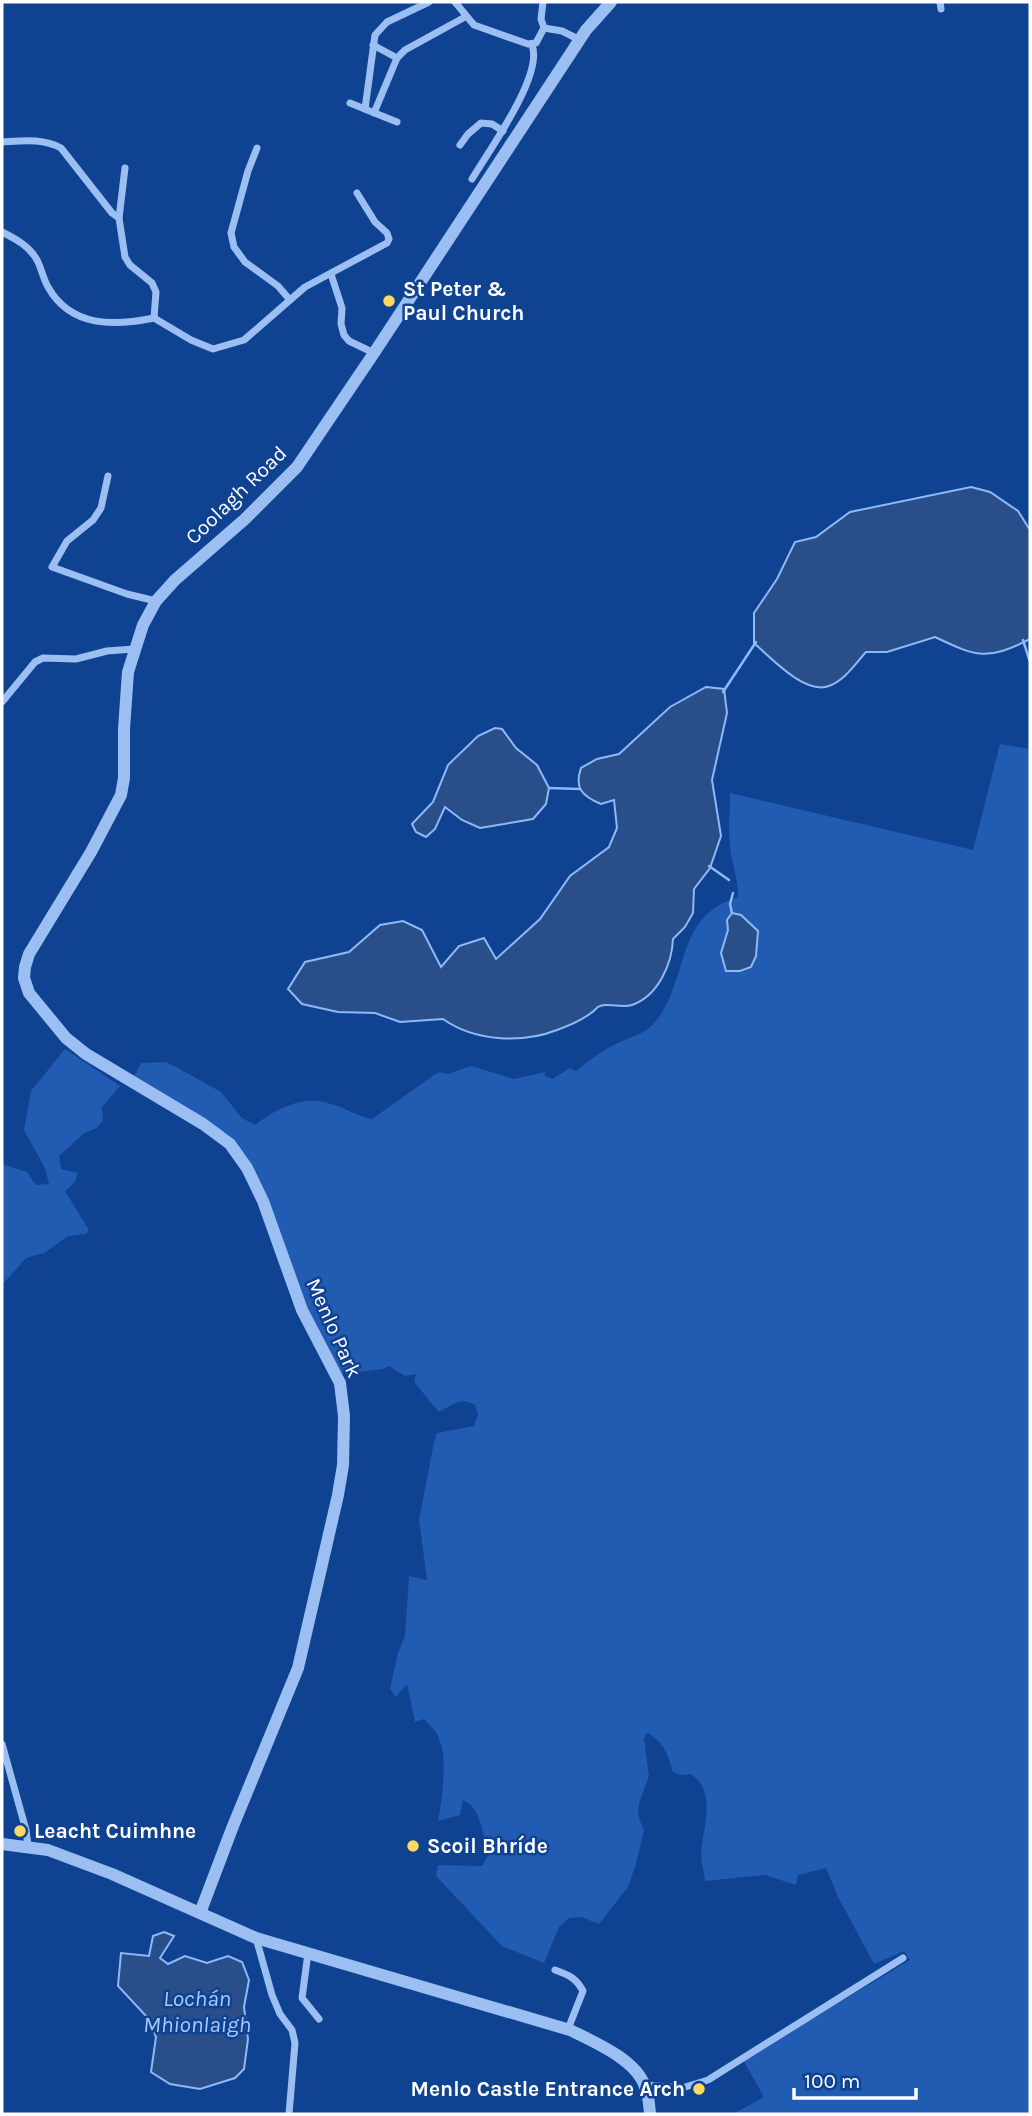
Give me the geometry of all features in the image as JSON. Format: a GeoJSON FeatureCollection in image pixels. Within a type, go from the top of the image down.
{"type":"FeatureCollection","features":[{"type":"Feature","properties":{"kind":"street"},"geometry":{"type":"LineString","coordinates":[[365,109],[375,35],[387,22],[429,2]]}},
{"type":"Feature","properties":{"kind":"street"},"geometry":{"type":"LineString","coordinates":[[455,2],[474,25],[532,45]]}},
{"type":"Feature","properties":{"kind":"street"},"geometry":{"type":"LineString","coordinates":[[543,2],[541,19],[544,28]]}},
{"type":"Feature","properties":{"kind":"street","name":"Coolagh Road"},"geometry":{"type":"LineString","coordinates":[[24,978],[24,967],[29,954],[91,852],[121,795],[128,672],[134,649],[156,601],[175,580],[270,495],[297,467],[592,22],[611,2]]}},
{"type":"Feature","properties":{"kind":"street"},"geometry":{"type":"LineString","coordinates":[[374,113],[397,58],[415,43],[465,17]]}},
{"type":"Feature","properties":{"kind":"street"},"geometry":{"type":"LineString","coordinates":[[532,45],[544,28]]}},
{"type":"Feature","properties":{"kind":"street"},"geometry":{"type":"LineString","coordinates":[[544,28],[562,31],[580,40]]}},
{"type":"Feature","properties":{"kind":"street"},"geometry":{"type":"LineString","coordinates":[[373,45],[397,58]]}},
{"type":"Feature","properties":{"kind":"street"},"geometry":{"type":"LineString","coordinates":[[472,180],[503,131],[530,76],[535,53],[532,45]]}},
{"type":"Feature","properties":{"kind":"street"},"geometry":{"type":"LineString","coordinates":[[350,103],[397,122]]}},
{"type":"Feature","properties":{"kind":"street"},"geometry":{"type":"LineString","coordinates":[[460,145],[481,123],[492,124],[503,131]]}},
{"type":"Feature","properties":{"kind":"street"},"geometry":{"type":"LineString","coordinates":[[2,142],[37,141],[61,148],[112,213],[119,218]]}},
{"type":"Feature","properties":{"kind":"street"},"geometry":{"type":"LineString","coordinates":[[257,148],[231,233],[234,247],[246,262],[278,286],[290,300]]}},
{"type":"Feature","properties":{"kind":"street"},"geometry":{"type":"LineString","coordinates":[[125,168],[119,218],[125,257],[130,265],[152,283],[156,292],[154,318]]}},
{"type":"Feature","properties":{"kind":"street"},"geometry":{"type":"LineString","coordinates":[[2,232],[32,253],[55,298],[80,315],[112,324],[154,318],[191,340],[214,349],[244,340],[306,287],[387,243],[387,233],[374,222],[357,193]]}},
{"type":"Feature","properties":{"kind":"street"},"geometry":{"type":"LineString","coordinates":[[331,274],[342,308],[341,324],[344,335],[349,341],[374,353]]}},
{"type":"Feature","properties":{"kind":"street"},"geometry":{"type":"LineString","coordinates":[[108,477],[101,508],[93,520],[67,541],[52,567],[127,594],[156,601]]}},
{"type":"Feature","properties":{"kind":"street"},"geometry":{"type":"LineString","coordinates":[[2,702],[35,662],[43,659],[76,659],[107,651],[134,649]]}},
{"type":"Feature","properties":{"kind":"street","name":"Menlo Park"},"geometry":{"type":"LineString","coordinates":[[24,978],[29,993],[66,1038],[86,1054],[230,1143],[247,1168],[263,1201],[302,1310],[340,1383],[344,1416],[343,1465],[298,1668],[200,1913]]}},
{"type":"Feature","properties":{"kind":"street"},"geometry":{"type":"LineString","coordinates":[[2,1744],[28,1846]]}},
{"type":"Feature","properties":{"kind":"street"},"geometry":{"type":"LineString","coordinates":[[2,1844],[48,1850],[112,1874],[256,1938],[568,2029],[615,2054],[638,2074],[645,2085],[650,2114]]}},
{"type":"Feature","properties":{"kind":"street"},"geometry":{"type":"LineString","coordinates":[[256,1938],[272,1994],[280,2014],[292,2030],[295,2043],[291,2113]]}},
{"type":"Feature","properties":{"kind":"street"},"geometry":{"type":"LineString","coordinates":[[308,1953],[302,1998],[319,2019]]}},
{"type":"Feature","properties":{"kind":"street"},"geometry":{"type":"LineString","coordinates":[[645,2085],[682,2088],[708,2080],[903,1958]]}},
{"type":"Feature","properties":{"kind":"street"},"geometry":{"type":"LineString","coordinates":[[555,1969],[570,1975],[583,1991],[568,2029]]}},
{"type":"Feature","properties":{"kind":"shaded area"},"geometry":{"type":"Polygon","coordinates":[[[1000,744],[1030,749],[1030,2114],[733,2114],[764,2097],[743,2060],[910,1960],[904,1951],[874,1964],[838,1897],[826,1868],[798,1875],[796,1885],[765,1875],[705,1881],[701,1853],[706,1811],[704,1790],[691,1774],[673,1772],[661,1744],[647,1733],[644,1739],[649,1776],[638,1815],[644,1830],[628,1887],[599,1924],[581,1917],[569,1918],[559,1927],[544,1963],[502,1946],[436,1876],[438,1865],[482,1866],[489,1854],[478,1816],[463,1800],[460,1815],[438,1821],[444,1775],[440,1740],[424,1719],[415,1722],[407,1684],[396,1697],[390,1689],[398,1653],[405,1636],[409,1576],[427,1580],[419,1520],[434,1442],[437,1433],[474,1426],[478,1415],[475,1405],[461,1401],[439,1412],[414,1382],[416,1374],[405,1376],[389,1366],[343,1374],[302,1310],[282,1254],[230,1144],[131,1082],[141,1063],[166,1062],[221,1092],[242,1118],[255,1125],[281,1109],[311,1101],[321,1101],[372,1119],[434,1075],[440,1072],[448,1074],[471,1066],[514,1079],[545,1072],[545,1076],[552,1079],[570,1068],[576,1071],[603,1051],[645,1031],[656,1021],[670,997],[694,931],[704,917],[718,906],[738,897],[729,839],[730,793],[973,850],[1000,744]],[[741,915],[727,920],[728,930],[724,940],[756,956],[758,931],[741,915]]]}},
{"type":"Feature","properties":{"kind":"shaded area"},"geometry":{"type":"Polygon","coordinates":[[[65,1049],[120,1086],[102,1107],[103,1121],[83,1134],[59,1156],[61,1169],[78,1173],[75,1182],[65,1191],[89,1230],[86,1234],[68,1236],[44,1253],[26,1258],[2,1285],[2,1164],[27,1172],[36,1185],[49,1184],[45,1168],[24,1130],[31,1091],[65,1049]]]}},
{"type":"Feature","properties":{"kind":"water"},"geometry":{"type":"Polygon","coordinates":[[[971,487],[990,492],[1018,511],[1030,530],[1030,639],[1003,651],[982,654],[962,649],[935,637],[887,652],[866,652],[840,680],[820,687],[789,674],[754,643],[754,613],[777,579],[795,542],[816,537],[850,512],[971,487]]]}},
{"type":"Feature","properties":{"kind":"water"},"geometry":{"type":"Polygon","coordinates":[[[706,687],[724,689],[727,713],[712,780],[721,836],[710,868],[694,889],[693,913],[685,927],[673,939],[670,959],[662,978],[641,1001],[628,1006],[597,1007],[575,1023],[543,1034],[498,1038],[469,1032],[443,1019],[400,1022],[375,1013],[338,1012],[302,1004],[288,989],[305,962],[349,952],[380,925],[403,921],[422,930],[441,967],[459,946],[484,938],[496,959],[540,919],[570,876],[609,847],[617,828],[614,800],[601,804],[584,794],[578,781],[581,768],[597,759],[619,754],[670,707],[706,687]]]}},
{"type":"Feature","properties":{"kind":"water"},"geometry":{"type":"Polygon","coordinates":[[[495,728],[502,729],[516,748],[537,765],[549,788],[546,804],[533,819],[480,828],[462,820],[445,807],[435,829],[426,837],[416,832],[412,824],[433,802],[448,765],[478,736],[495,728]]]}},
{"type":"Feature","properties":{"kind":"water"},"geometry":{"type":"Polygon","coordinates":[[[732,913],[741,915],[758,931],[756,956],[751,967],[740,971],[726,971],[721,953],[728,930],[727,920],[732,913]]]}},
{"type":"Feature","properties":{"kind":"water","name":"Lochán Mhionlaigh"},"geometry":{"type":"Polygon","coordinates":[[[164,1932],[174,1936],[160,1958],[168,1964],[185,1956],[207,1963],[228,1956],[242,1962],[249,1980],[244,2007],[248,2039],[244,2069],[235,2078],[200,2089],[170,2084],[151,2072],[156,2037],[148,2018],[118,1986],[121,1953],[149,1956],[153,1936],[164,1932]]]}},
{"type":"Feature","properties":{"kind":"waterway"},"geometry":{"type":"LineString","coordinates":[[1023,640],[1030,662]]}},
{"type":"Feature","properties":{"kind":"waterway"},"geometry":{"type":"LineString","coordinates":[[723,692],[756,642]]}},
{"type":"Feature","properties":{"kind":"waterway"},"geometry":{"type":"LineString","coordinates":[[549,788],[580,789]]}},
{"type":"Feature","properties":{"kind":"waterway"},"geometry":{"type":"LineString","coordinates":[[709,866],[729,880]]}},
{"type":"Feature","properties":{"kind":"waterway"},"geometry":{"type":"LineString","coordinates":[[732,913],[730,904],[733,893]]}},
{"type":"Feature","properties":{"kind":"place","name":"St Peter & Paul Church"},"geometry":{"type":"Point","coordinates":[389,301]}},
{"type":"Feature","properties":{"kind":"place","name":"Leacht Cuimhne"},"geometry":{"type":"Point","coordinates":[20,1831]}},
{"type":"Feature","properties":{"kind":"place","name":"Scoil Bhríde"},"geometry":{"type":"Point","coordinates":[413,1846]}},
{"type":"Feature","properties":{"kind":"place","name":"Menlo Castle Entrance Arch"},"geometry":{"type":"Point","coordinates":[699,2089]}}]}
